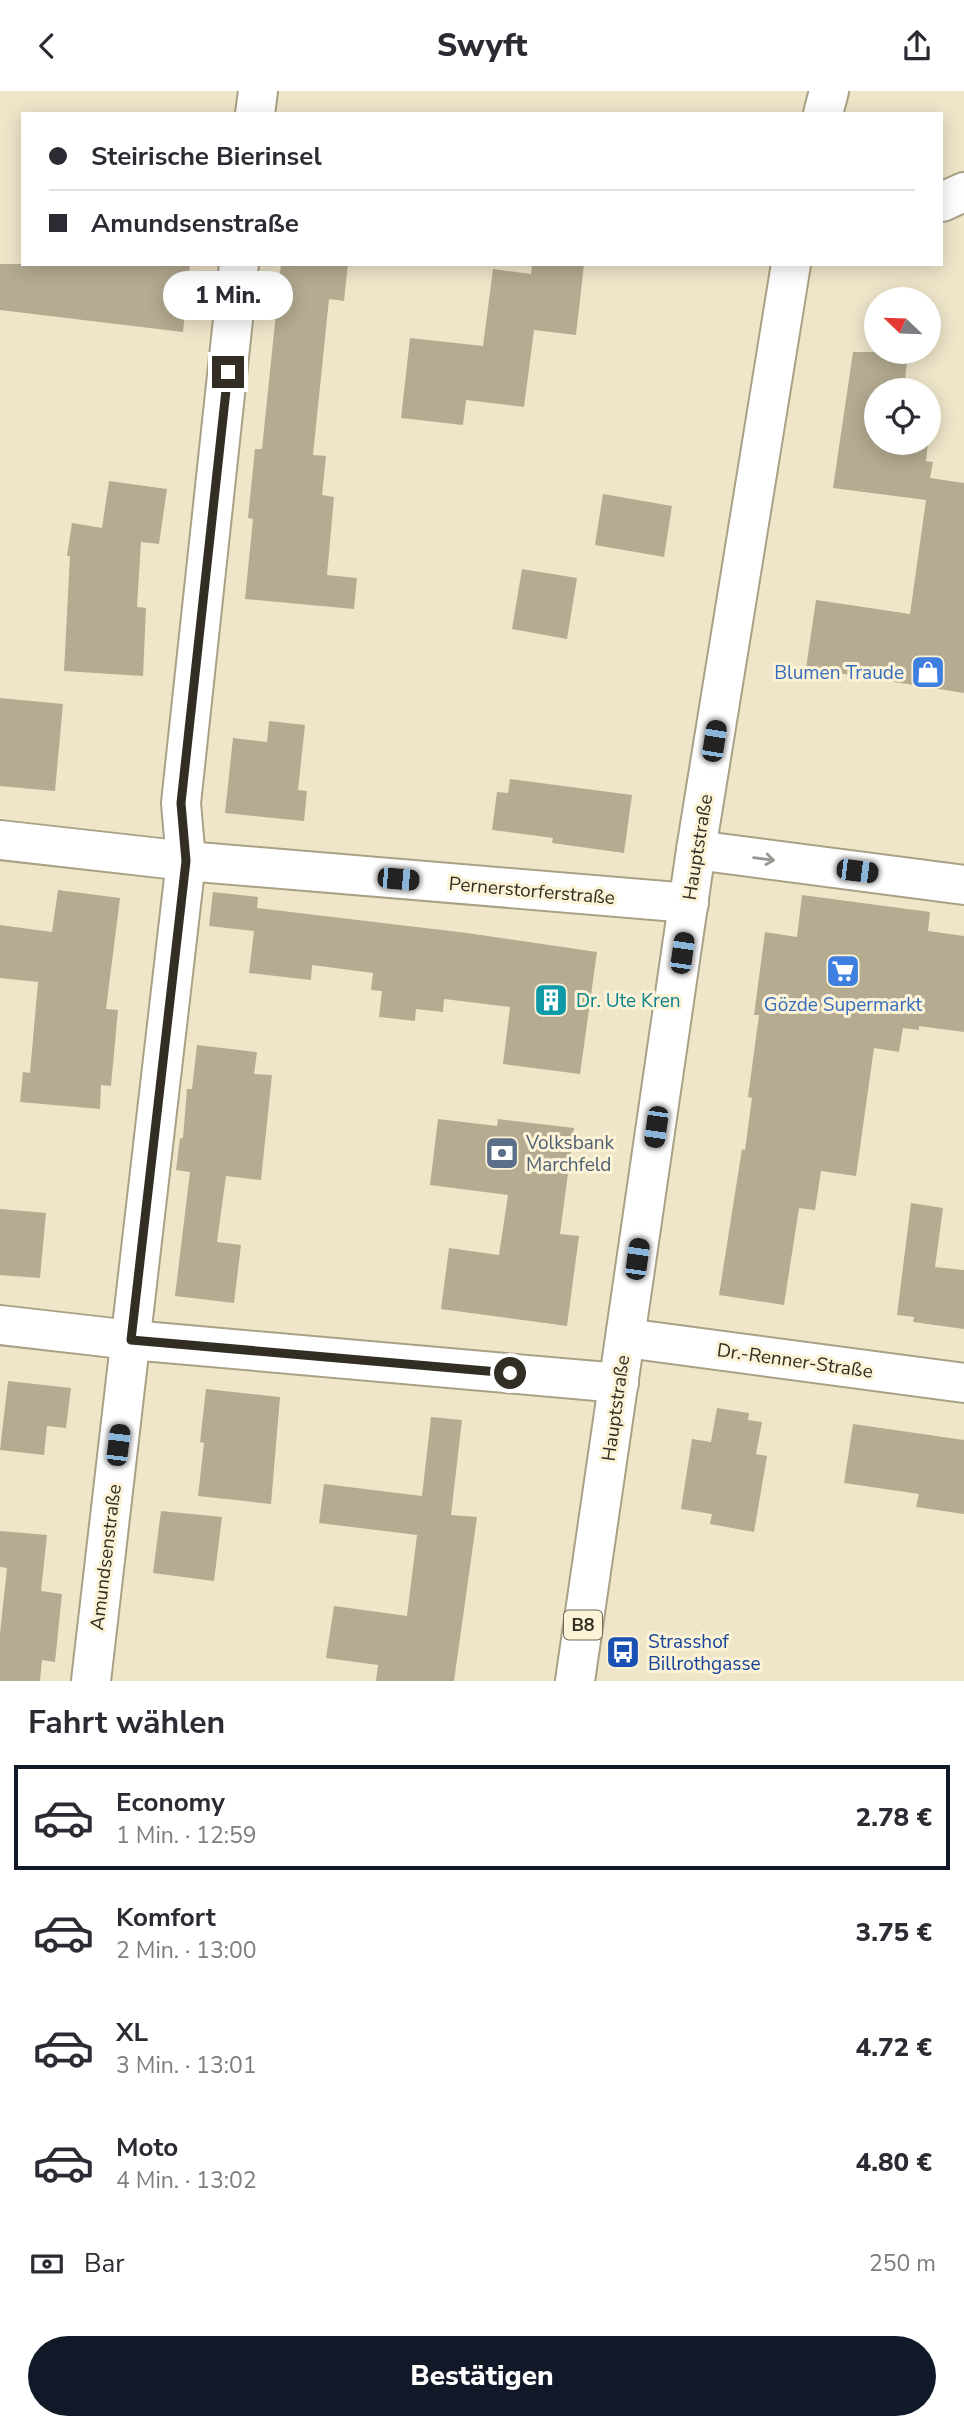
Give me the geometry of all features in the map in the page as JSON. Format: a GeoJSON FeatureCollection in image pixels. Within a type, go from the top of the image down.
{"type":"FeatureCollection","features":[{"type":"Feature","properties":{"kind":"street"},"geometry":{"type":"LineString","coordinates":[[255,112],[258,91]]}},
{"type":"Feature","properties":{"kind":"street"},"geometry":{"type":"LineString","coordinates":[[824,112],[829,91]]}},
{"type":"Feature","properties":{"kind":"street"},"geometry":{"type":"LineString","coordinates":[[943,202],[964,193]]}},
{"type":"Feature","properties":{"kind":"street","name":"Amundsenstraße"},"geometry":{"type":"LineString","coordinates":[[91,1681],[186,861],[181,803],[239,266]]}},
{"type":"Feature","properties":{"kind":"street","name":"Hauptstraße"},"geometry":{"type":"LineString","coordinates":[[575,1681],[696,850],[791,266]]}},
{"type":"Feature","properties":{"kind":"street","name":"Pernerstorferstraße"},"geometry":{"type":"LineString","coordinates":[[0,840],[186,861],[689,903]]}},
{"type":"Feature","properties":{"kind":"street"},"geometry":{"type":"LineString","coordinates":[[696,850],[964,884]]}},
{"type":"Feature","properties":{"kind":"street"},"geometry":{"type":"LineString","coordinates":[[0,1325],[131,1340],[619,1383]]}},
{"type":"Feature","properties":{"kind":"street","name":"Dr.-Renner-Straße"},"geometry":{"type":"LineString","coordinates":[[626,1338],[964,1383]]}},
{"type":"Feature","properties":{"kind":"building"},"geometry":{"type":"Polygon","coordinates":[[[0,264],[190,266],[183,332],[0,310],[0,264]]]}},
{"type":"Feature","properties":{"kind":"building"},"geometry":{"type":"Polygon","coordinates":[[[281,266],[348,266],[344,301],[329,299],[313,455],[326,456],[322,495],[334,497],[327,575],[357,578],[354,609],[245,599],[253,519],[248,518],[255,449],[262,449],[281,266]]]}},
{"type":"Feature","properties":{"kind":"building"},"geometry":{"type":"Polygon","coordinates":[[[532,266],[584,266],[576,335],[534,330],[524,407],[466,400],[463,425],[401,418],[410,338],[483,346],[493,269],[531,274],[532,266]]]}},
{"type":"Feature","properties":{"kind":"building"},"geometry":{"type":"Polygon","coordinates":[[[853,352],[864,352],[864,364],[907,364],[905,378],[864,378],[864,455],[927,455],[926,461],[933,462],[930,478],[964,483],[964,693],[806,668],[816,600],[910,614],[926,500],[833,488],[853,352]]]}},
{"type":"Feature","properties":{"kind":"building"},"geometry":{"type":"Polygon","coordinates":[[[109,481],[167,489],[159,544],[141,542],[137,607],[146,608],[143,676],[64,671],[70,556],[67,556],[72,523],[102,528],[109,481]]]}},
{"type":"Feature","properties":{"kind":"building"},"geometry":{"type":"Polygon","coordinates":[[[603,494],[672,506],[664,557],[595,545],[603,494]]]}},
{"type":"Feature","properties":{"kind":"building"},"geometry":{"type":"Polygon","coordinates":[[[522,569],[577,578],[567,639],[512,629],[522,569]]]}},
{"type":"Feature","properties":{"kind":"building"},"geometry":{"type":"Polygon","coordinates":[[[0,698],[63,704],[55,791],[0,786],[0,698]]]}},
{"type":"Feature","properties":{"kind":"building"},"geometry":{"type":"Polygon","coordinates":[[[269,721],[305,725],[298,790],[307,791],[304,821],[225,813],[233,738],[267,742],[269,721]]]}},
{"type":"Feature","properties":{"kind":"building"},"geometry":{"type":"Polygon","coordinates":[[[510,779],[632,795],[624,853],[552,843],[553,838],[492,830],[497,792],[508,793],[510,779]]]}},
{"type":"Feature","properties":{"kind":"building"},"geometry":{"type":"Polygon","coordinates":[[[58,890],[120,898],[106,1009],[118,1010],[111,1086],[101,1085],[100,1109],[20,1102],[23,1072],[30,1073],[38,982],[0,978],[0,925],[52,932],[58,890]]]}},
{"type":"Feature","properties":{"kind":"building"},"geometry":{"type":"Polygon","coordinates":[[[213,892],[258,897],[257,908],[467,933],[597,952],[580,1074],[503,1064],[510,1007],[444,999],[443,1012],[416,1009],[415,1021],[379,1017],[382,991],[371,990],[373,973],[312,965],[311,980],[249,973],[254,931],[209,926],[213,892]]]}},
{"type":"Feature","properties":{"kind":"building"},"geometry":{"type":"Polygon","coordinates":[[[802,895],[930,912],[928,931],[964,936],[964,1032],[919,1026],[919,1030],[903,1028],[899,1052],[874,1048],[856,1176],[821,1171],[815,1210],[799,1208],[784,1305],[719,1295],[752,1098],[748,1097],[759,1015],[754,1015],[765,932],[797,937],[802,895]]]}},
{"type":"Feature","properties":{"kind":"building"},"geometry":{"type":"Polygon","coordinates":[[[197,1045],[257,1052],[254,1074],[272,1075],[261,1180],[226,1176],[217,1242],[241,1245],[234,1303],[175,1296],[190,1172],[176,1170],[180,1138],[183,1138],[187,1089],[192,1089],[197,1045]]]}},
{"type":"Feature","properties":{"kind":"building"},"geometry":{"type":"Polygon","coordinates":[[[438,1119],[497,1126],[498,1119],[574,1128],[560,1234],[579,1236],[567,1326],[441,1309],[449,1248],[499,1255],[508,1195],[430,1185],[438,1119]]]}},
{"type":"Feature","properties":{"kind":"building"},"geometry":{"type":"Polygon","coordinates":[[[911,1203],[943,1208],[935,1267],[964,1270],[964,1329],[913,1322],[914,1317],[897,1315],[911,1203]]]}},
{"type":"Feature","properties":{"kind":"building"},"geometry":{"type":"Polygon","coordinates":[[[0,1209],[46,1213],[40,1278],[0,1275],[0,1209]]]}},
{"type":"Feature","properties":{"kind":"building"},"geometry":{"type":"Polygon","coordinates":[[[8,1381],[71,1388],[66,1428],[47,1426],[44,1455],[0,1450],[8,1381]]]}},
{"type":"Feature","properties":{"kind":"building"},"geometry":{"type":"Polygon","coordinates":[[[206,1389],[280,1397],[271,1504],[198,1496],[206,1389]]]}},
{"type":"Feature","properties":{"kind":"building"},"geometry":{"type":"Polygon","coordinates":[[[717,1408],[749,1413],[748,1420],[762,1422],[756,1454],[767,1456],[754,1532],[710,1524],[712,1514],[681,1509],[692,1439],[711,1442],[717,1408]]]}},
{"type":"Feature","properties":{"kind":"building"},"geometry":{"type":"Polygon","coordinates":[[[431,1417],[462,1420],[451,1515],[477,1517],[454,1681],[376,1681],[378,1665],[326,1658],[334,1606],[407,1616],[417,1535],[319,1523],[324,1484],[422,1496],[431,1417]]]}},
{"type":"Feature","properties":{"kind":"building"},"geometry":{"type":"Polygon","coordinates":[[[853,1424],[964,1440],[964,1514],[916,1507],[919,1494],[844,1483],[853,1424]]]}},
{"type":"Feature","properties":{"kind":"building"},"geometry":{"type":"Polygon","coordinates":[[[161,1511],[222,1517],[214,1581],[153,1573],[161,1511]]]}},
{"type":"Feature","properties":{"kind":"building"},"geometry":{"type":"Polygon","coordinates":[[[0,1531],[47,1535],[41,1591],[62,1594],[55,1662],[42,1660],[40,1681],[0,1681],[0,1633],[7,1568],[0,1567],[0,1531]]]}},
{"type":"Feature","properties":{"kind":"place","name":"Blumen Traude"},"geometry":{"type":"Point","coordinates":[928,672]}},
{"type":"Feature","properties":{"kind":"place","name":"Gözde Supermarkt"},"geometry":{"type":"Point","coordinates":[843,971]}},
{"type":"Feature","properties":{"kind":"place","name":"Dr. Ute Kren"},"geometry":{"type":"Point","coordinates":[551,1000]}},
{"type":"Feature","properties":{"kind":"place","name":"Volksbank Marchfeld"},"geometry":{"type":"Point","coordinates":[502,1153]}},
{"type":"Feature","properties":{"kind":"place","name":"Strasshof Billrothgasse"},"geometry":{"type":"Point","coordinates":[623,1652]}},
{"type":"Feature","properties":{"kind":"route"},"geometry":{"type":"LineString","coordinates":[[228,372],[181,803],[186,861],[131,1340],[510,1373]]}}]}
